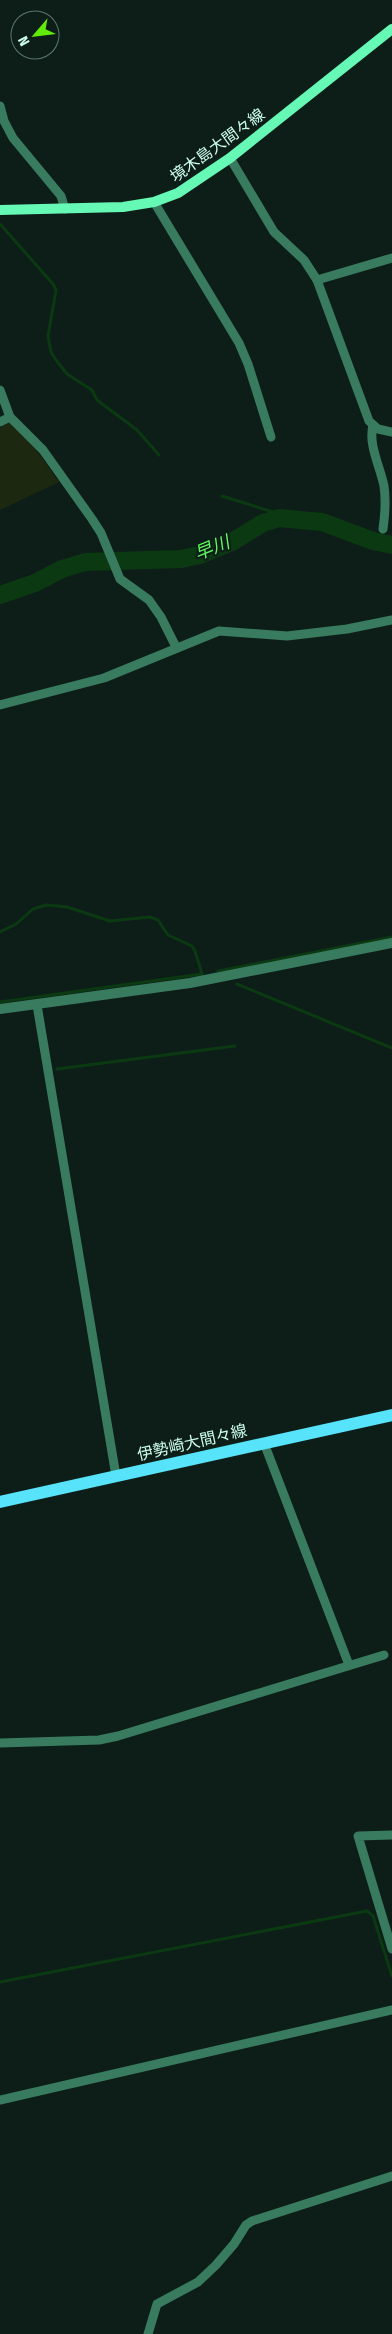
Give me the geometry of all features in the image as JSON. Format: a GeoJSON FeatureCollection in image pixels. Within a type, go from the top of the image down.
{"type":"FeatureCollection","features":[{"type":"Feature","properties":{"kind":"main road","name":"境木島大間々線"},"geometry":{"type":"LineString","coordinates":[[0,210],[117,208],[154,202],[178,193],[230,158],[392,29]]}},
{"type":"Feature","properties":{"kind":"main road","name":"伊勢崎大間々線"},"geometry":{"type":"LineString","coordinates":[[0,1502],[392,1415]]}},
{"type":"Feature","properties":{"kind":"street"},"geometry":{"type":"LineString","coordinates":[[0,106],[4,121],[13,138],[61,196],[65,209]]}},
{"type":"Feature","properties":{"kind":"street"},"geometry":{"type":"LineString","coordinates":[[230,158],[274,232],[304,260],[318,280],[365,414],[373,425],[384,431],[392,432]]}},
{"type":"Feature","properties":{"kind":"street"},"geometry":{"type":"LineString","coordinates":[[154,202],[239,342],[248,364],[271,437]]}},
{"type":"Feature","properties":{"kind":"street"},"geometry":{"type":"LineString","coordinates":[[318,280],[392,258]]}},
{"type":"Feature","properties":{"kind":"street"},"geometry":{"type":"LineString","coordinates":[[0,390],[10,417],[43,450],[82,504],[101,534],[118,575],[127,586],[149,600],[176,647]]}},
{"type":"Feature","properties":{"kind":"street"},"geometry":{"type":"LineString","coordinates":[[0,422],[10,417]]}},
{"type":"Feature","properties":{"kind":"street"},"geometry":{"type":"LineString","coordinates":[[373,425],[371,436],[384,486],[383,529]]}},
{"type":"Feature","properties":{"kind":"street"},"geometry":{"type":"LineString","coordinates":[[0,706],[104,678],[219,631],[287,636],[347,629],[392,620]]}},
{"type":"Feature","properties":{"kind":"street"},"geometry":{"type":"LineString","coordinates":[[0,1009],[190,983],[392,943]]}},
{"type":"Feature","properties":{"kind":"street"},"geometry":{"type":"LineString","coordinates":[[37,1004],[116,1476]]}},
{"type":"Feature","properties":{"kind":"street"},"geometry":{"type":"LineString","coordinates":[[264,1443],[349,1665]]}},
{"type":"Feature","properties":{"kind":"street"},"geometry":{"type":"LineString","coordinates":[[0,1743],[99,1740],[118,1736],[384,1655]]}},
{"type":"Feature","properties":{"kind":"street"},"geometry":{"type":"LineString","coordinates":[[392,1835],[358,1836],[392,1949]]}},
{"type":"Feature","properties":{"kind":"street"},"geometry":{"type":"LineString","coordinates":[[0,2100],[392,2010]]}},
{"type":"Feature","properties":{"kind":"street"},"geometry":{"type":"LineString","coordinates":[[148,2334],[157,2304],[198,2282],[216,2265],[234,2244],[246,2225],[252,2221],[392,2176]]}},
{"type":"Feature","properties":{"kind":"green space"},"geometry":{"type":"Polygon","coordinates":[[[9,422],[37,451],[59,482],[0,510],[0,428],[9,422]]]}},
{"type":"Feature","properties":{"kind":"waterway"},"geometry":{"type":"LineString","coordinates":[[0,224],[53,284],[56,290],[48,336],[51,352],[56,360],[67,374],[92,390],[97,400],[137,430],[159,455]]}},
{"type":"Feature","properties":{"kind":"waterway"},"geometry":{"type":"LineString","coordinates":[[222,496],[273,512],[279,518]]}},
{"type":"Feature","properties":{"kind":"waterway","name":"早川"},"geometry":{"type":"LineString","coordinates":[[0,595],[35,583],[62,569],[85,562],[181,559],[200,555],[232,542],[263,523],[279,518],[322,522],[373,541],[392,545]]}},
{"type":"Feature","properties":{"kind":"waterway"},"geometry":{"type":"LineString","coordinates":[[0,932],[16,924],[33,909],[46,905],[67,907],[110,921],[150,917],[158,920],[168,935],[192,946],[202,974],[0,1002]]}},
{"type":"Feature","properties":{"kind":"waterway"},"geometry":{"type":"LineString","coordinates":[[218,971],[392,937]]}},
{"type":"Feature","properties":{"kind":"waterway"},"geometry":{"type":"LineString","coordinates":[[237,984],[392,1048]]}},
{"type":"Feature","properties":{"kind":"waterway"},"geometry":{"type":"LineString","coordinates":[[57,1069],[235,1046]]}},
{"type":"Feature","properties":{"kind":"waterway"},"geometry":{"type":"LineString","coordinates":[[0,1982],[367,1911],[373,1916],[392,1976]]}}]}
